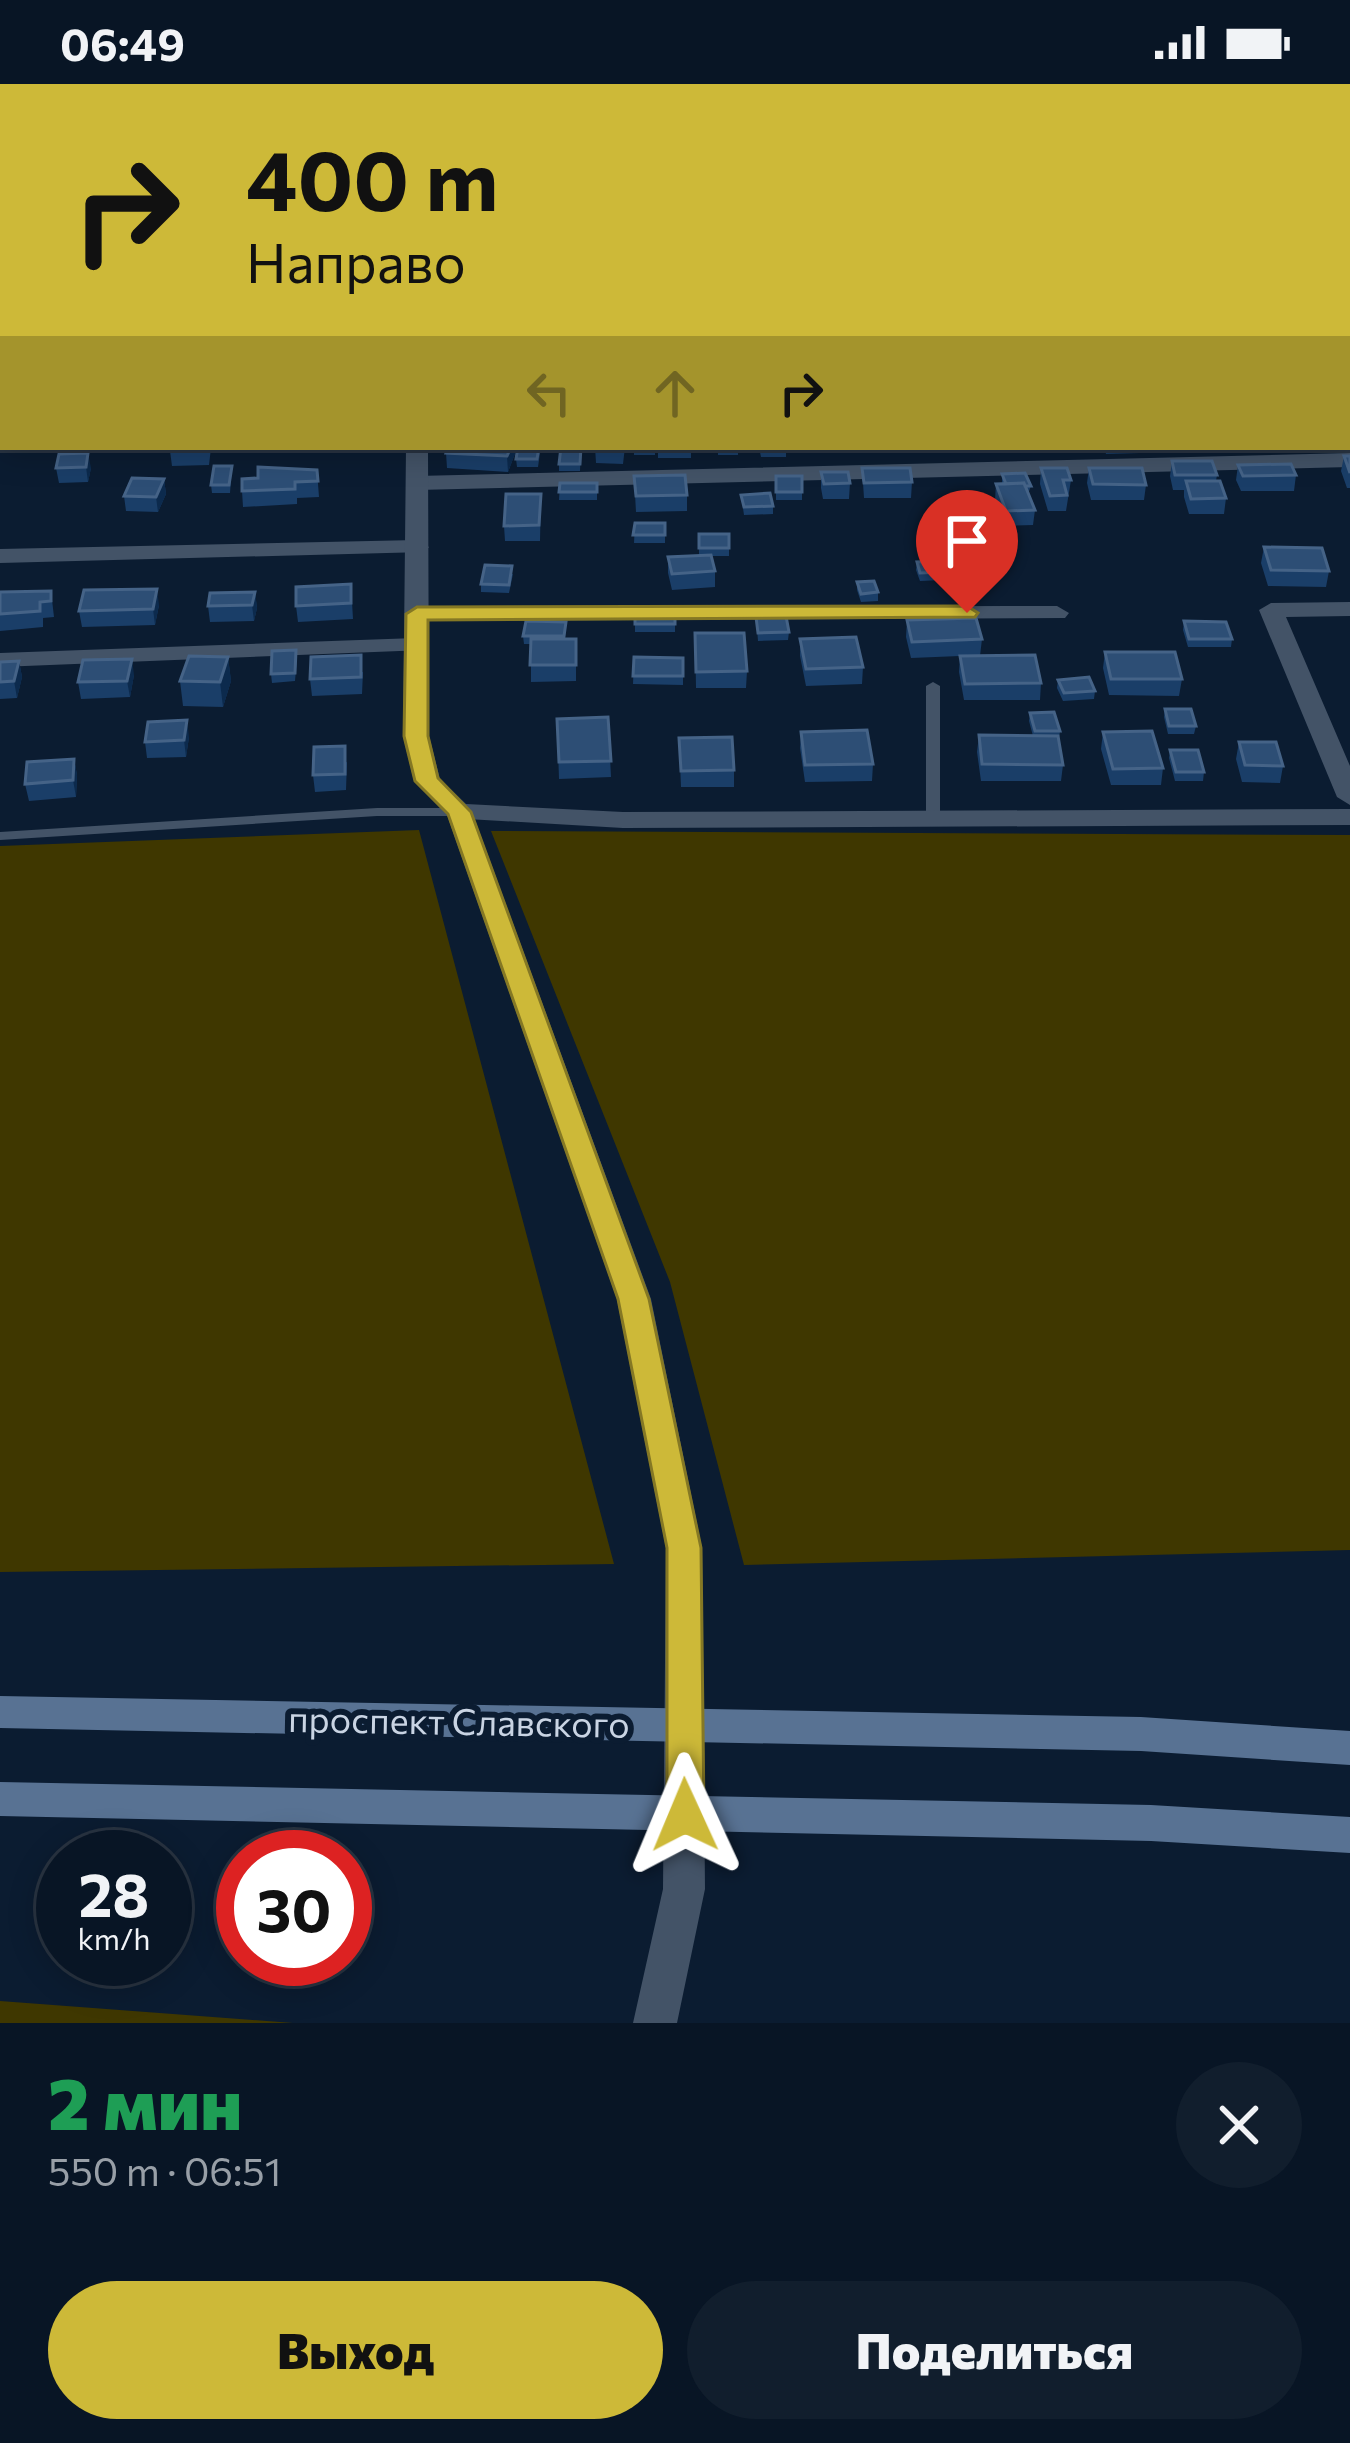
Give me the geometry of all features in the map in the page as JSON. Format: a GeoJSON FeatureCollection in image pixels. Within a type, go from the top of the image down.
{"type":"FeatureCollection","features":[{"type":"Feature","properties":{"kind":"main road","name":"проспект Славского"},"geometry":{"type":"LineString","coordinates":[[0,1712],[1163,1734],[1350,1748]]}},
{"type":"Feature","properties":{"kind":"main road"},"geometry":{"type":"LineString","coordinates":[[0,1798],[1151,1822],[1350,1835]]}},
{"type":"Feature","properties":{"kind":"street"},"geometry":{"type":"LineString","coordinates":[[417,450],[416,736],[427,781],[459,812],[634,1299],[684,1548],[684,1889],[655,2023]]}},
{"type":"Feature","properties":{"kind":"street"},"geometry":{"type":"LineString","coordinates":[[417,483],[1350,460]]}},
{"type":"Feature","properties":{"kind":"street"},"geometry":{"type":"LineString","coordinates":[[0,556],[417,548]]}},
{"type":"Feature","properties":{"kind":"street"},"geometry":{"type":"LineString","coordinates":[[1350,609],[1271,610],[1350,797]]}},
{"type":"Feature","properties":{"kind":"street"},"geometry":{"type":"LineString","coordinates":[[417,614],[1057,613]]}},
{"type":"Feature","properties":{"kind":"street"},"geometry":{"type":"LineString","coordinates":[[0,660],[416,645]]}},
{"type":"Feature","properties":{"kind":"street"},"geometry":{"type":"LineString","coordinates":[[459,812],[525,819],[1350,817]]}},
{"type":"Feature","properties":{"kind":"lane"},"geometry":{"type":"LineString","coordinates":[[933,686],[933,820]]}},
{"type":"Feature","properties":{"kind":"lane"},"geometry":{"type":"LineString","coordinates":[[0,836],[377,812],[459,812]]}},
{"type":"Feature","properties":{"kind":"shaded area"},"geometry":{"type":"Polygon","coordinates":[[[419,830],[614,1564],[0,1572],[0,846],[419,830]]]}},
{"type":"Feature","properties":{"kind":"shaded area"},"geometry":{"type":"Polygon","coordinates":[[[491,831],[1350,835],[1350,1550],[744,1565],[670,1282],[491,831]]]}},
{"type":"Feature","properties":{"kind":"shaded area"},"geometry":{"type":"Polygon","coordinates":[[[0,2001],[293,2023],[0,2023],[0,2001]]]}},
{"type":"Feature","properties":{"kind":"building"},"geometry":{"type":"Polygon","coordinates":[[[447,450],[510,450],[507,456],[447,450]]]}},
{"type":"Feature","properties":{"kind":"building"},"geometry":{"type":"Polygon","coordinates":[[[518,450],[538,450],[537,459],[516,459],[518,450]]]}},
{"type":"Feature","properties":{"kind":"building"},"geometry":{"type":"Polygon","coordinates":[[[561,450],[581,450],[580,464],[559,464],[561,450]]]}},
{"type":"Feature","properties":{"kind":"building"},"geometry":{"type":"Polygon","coordinates":[[[88,453],[86,467],[56,468],[59,454],[88,453]]]}},
{"type":"Feature","properties":{"kind":"building"},"geometry":{"type":"Polygon","coordinates":[[[1172,461],[1212,461],[1217,475],[1175,475],[1172,461]]]}},
{"type":"Feature","properties":{"kind":"building"},"geometry":{"type":"Polygon","coordinates":[[[1291,464],[1296,475],[1243,476],[1238,465],[1291,464]]]}},
{"type":"Feature","properties":{"kind":"building"},"geometry":{"type":"Polygon","coordinates":[[[214,466],[232,466],[229,485],[211,485],[214,466]]]}},
{"type":"Feature","properties":{"kind":"building"},"geometry":{"type":"Polygon","coordinates":[[[258,467],[317,470],[318,481],[295,482],[295,489],[242,491],[242,479],[258,478],[258,467]]]}},
{"type":"Feature","properties":{"kind":"building"},"geometry":{"type":"Polygon","coordinates":[[[862,468],[910,468],[912,482],[864,483],[862,468]]]}},
{"type":"Feature","properties":{"kind":"building"},"geometry":{"type":"Polygon","coordinates":[[[1041,468],[1067,468],[1071,480],[1063,480],[1067,495],[1050,496],[1041,468]]]}},
{"type":"Feature","properties":{"kind":"building"},"geometry":{"type":"Polygon","coordinates":[[[1089,468],[1142,468],[1146,485],[1093,484],[1089,468]]]}},
{"type":"Feature","properties":{"kind":"building"},"geometry":{"type":"Polygon","coordinates":[[[821,472],[848,472],[850,483],[824,484],[821,472]]]}},
{"type":"Feature","properties":{"kind":"building"},"geometry":{"type":"Polygon","coordinates":[[[1025,473],[1031,486],[1006,484],[1002,474],[1025,473]]]}},
{"type":"Feature","properties":{"kind":"building"},"geometry":{"type":"Polygon","coordinates":[[[685,475],[687,495],[636,496],[634,476],[685,475]]]}},
{"type":"Feature","properties":{"kind":"building"},"geometry":{"type":"Polygon","coordinates":[[[776,476],[802,476],[802,492],[776,492],[776,476]]]}},
{"type":"Feature","properties":{"kind":"building"},"geometry":{"type":"Polygon","coordinates":[[[132,478],[164,479],[156,497],[124,496],[132,478]]]}},
{"type":"Feature","properties":{"kind":"building"},"geometry":{"type":"Polygon","coordinates":[[[1186,481],[1220,481],[1226,498],[1191,499],[1186,481]]]}},
{"type":"Feature","properties":{"kind":"building"},"geometry":{"type":"Polygon","coordinates":[[[560,483],[597,483],[597,492],[559,492],[560,483]]]}},
{"type":"Feature","properties":{"kind":"building"},"geometry":{"type":"Polygon","coordinates":[[[1024,483],[1035,510],[1006,511],[996,484],[1024,483]]]}},
{"type":"Feature","properties":{"kind":"building"},"geometry":{"type":"Polygon","coordinates":[[[770,493],[773,506],[744,507],[741,495],[770,493]]]}},
{"type":"Feature","properties":{"kind":"building"},"geometry":{"type":"Polygon","coordinates":[[[506,494],[541,494],[539,525],[504,526],[506,494]]]}},
{"type":"Feature","properties":{"kind":"building"},"geometry":{"type":"Polygon","coordinates":[[[987,517],[995,542],[956,543],[948,518],[987,517]]]}},
{"type":"Feature","properties":{"kind":"building"},"geometry":{"type":"Polygon","coordinates":[[[635,523],[665,523],[665,535],[633,535],[635,523]]]}},
{"type":"Feature","properties":{"kind":"building"},"geometry":{"type":"Polygon","coordinates":[[[699,534],[729,534],[729,548],[699,548],[699,534]]]}},
{"type":"Feature","properties":{"kind":"building"},"geometry":{"type":"Polygon","coordinates":[[[1264,547],[1322,548],[1329,571],[1271,570],[1264,547]]]}},
{"type":"Feature","properties":{"kind":"building"},"geometry":{"type":"Polygon","coordinates":[[[711,555],[715,571],[672,574],[668,557],[711,555]]]}},
{"type":"Feature","properties":{"kind":"building"},"geometry":{"type":"Polygon","coordinates":[[[941,561],[945,572],[920,573],[917,562],[941,561]]]}},
{"type":"Feature","properties":{"kind":"building"},"geometry":{"type":"Polygon","coordinates":[[[485,565],[512,566],[509,585],[481,584],[485,565]]]}},
{"type":"Feature","properties":{"kind":"building"},"geometry":{"type":"Polygon","coordinates":[[[874,581],[878,592],[861,594],[857,582],[874,581]]]}},
{"type":"Feature","properties":{"kind":"building"},"geometry":{"type":"Polygon","coordinates":[[[351,584],[351,603],[296,606],[296,587],[351,584]]]}},
{"type":"Feature","properties":{"kind":"building"},"geometry":{"type":"Polygon","coordinates":[[[157,589],[153,609],[79,611],[84,590],[157,589]]]}},
{"type":"Feature","properties":{"kind":"building"},"geometry":{"type":"Polygon","coordinates":[[[51,591],[51,601],[40,602],[40,611],[0,614],[0,592],[51,591]]]}},
{"type":"Feature","properties":{"kind":"building"},"geometry":{"type":"Polygon","coordinates":[[[255,592],[252,605],[208,606],[210,593],[255,592]]]}},
{"type":"Feature","properties":{"kind":"building"},"geometry":{"type":"Polygon","coordinates":[[[635,611],[675,612],[675,624],[635,624],[635,611]]]}},
{"type":"Feature","properties":{"kind":"building"},"geometry":{"type":"Polygon","coordinates":[[[786,616],[789,632],[758,633],[756,617],[786,616]]]}},
{"type":"Feature","properties":{"kind":"building"},"geometry":{"type":"Polygon","coordinates":[[[976,618],[982,639],[912,642],[907,620],[976,618]]]}},
{"type":"Feature","properties":{"kind":"building"},"geometry":{"type":"Polygon","coordinates":[[[526,621],[566,622],[564,636],[523,636],[526,621]]]}},
{"type":"Feature","properties":{"kind":"building"},"geometry":{"type":"Polygon","coordinates":[[[1184,621],[1226,622],[1232,639],[1189,639],[1184,621]]]}},
{"type":"Feature","properties":{"kind":"building"},"geometry":{"type":"Polygon","coordinates":[[[695,633],[744,633],[747,671],[696,672],[695,633]]]}},
{"type":"Feature","properties":{"kind":"building"},"geometry":{"type":"Polygon","coordinates":[[[856,637],[863,667],[806,669],[800,639],[856,637]]]}},
{"type":"Feature","properties":{"kind":"building"},"geometry":{"type":"Polygon","coordinates":[[[531,639],[576,639],[576,665],[530,665],[531,639]]]}},
{"type":"Feature","properties":{"kind":"building"},"geometry":{"type":"Polygon","coordinates":[[[296,650],[295,673],[271,674],[272,651],[296,650]]]}},
{"type":"Feature","properties":{"kind":"building"},"geometry":{"type":"Polygon","coordinates":[[[1105,652],[1175,652],[1182,679],[1111,679],[1105,652]]]}},
{"type":"Feature","properties":{"kind":"building"},"geometry":{"type":"Polygon","coordinates":[[[361,655],[361,677],[310,679],[311,657],[361,655]]]}},
{"type":"Feature","properties":{"kind":"building"},"geometry":{"type":"Polygon","coordinates":[[[1035,655],[1041,683],[965,684],[960,656],[1035,655]]]}},
{"type":"Feature","properties":{"kind":"building"},"geometry":{"type":"Polygon","coordinates":[[[189,656],[228,657],[220,682],[180,681],[189,656]]]}},
{"type":"Feature","properties":{"kind":"building"},"geometry":{"type":"Polygon","coordinates":[[[634,657],[683,658],[683,676],[633,676],[634,657]]]}},
{"type":"Feature","properties":{"kind":"building"},"geometry":{"type":"Polygon","coordinates":[[[132,659],[127,681],[78,682],[83,660],[132,659]]]}},
{"type":"Feature","properties":{"kind":"building"},"geometry":{"type":"Polygon","coordinates":[[[19,661],[14,681],[0,682],[0,662],[19,661]]]}},
{"type":"Feature","properties":{"kind":"building"},"geometry":{"type":"Polygon","coordinates":[[[1089,677],[1095,691],[1064,693],[1058,680],[1089,677]]]}},
{"type":"Feature","properties":{"kind":"building"},"geometry":{"type":"Polygon","coordinates":[[[1165,709],[1191,709],[1196,726],[1169,726],[1165,709]]]}},
{"type":"Feature","properties":{"kind":"building"},"geometry":{"type":"Polygon","coordinates":[[[1054,712],[1060,731],[1035,731],[1030,713],[1054,712]]]}},
{"type":"Feature","properties":{"kind":"building"},"geometry":{"type":"Polygon","coordinates":[[[608,717],[611,761],[559,762],[557,719],[608,717]]]}},
{"type":"Feature","properties":{"kind":"building"},"geometry":{"type":"Polygon","coordinates":[[[187,720],[184,740],[145,742],[148,722],[187,720]]]}},
{"type":"Feature","properties":{"kind":"building"},"geometry":{"type":"Polygon","coordinates":[[[867,730],[873,764],[805,765],[801,732],[867,730]]]}},
{"type":"Feature","properties":{"kind":"building"},"geometry":{"type":"Polygon","coordinates":[[[1152,731],[1163,768],[1113,769],[1103,732],[1152,731]]]}},
{"type":"Feature","properties":{"kind":"building"},"geometry":{"type":"Polygon","coordinates":[[[979,735],[1058,736],[1063,765],[982,764],[979,735]]]}},
{"type":"Feature","properties":{"kind":"building"},"geometry":{"type":"Polygon","coordinates":[[[732,737],[734,770],[681,771],[679,738],[732,737]]]}},
{"type":"Feature","properties":{"kind":"building"},"geometry":{"type":"Polygon","coordinates":[[[1239,742],[1276,742],[1283,766],[1245,765],[1239,742]]]}},
{"type":"Feature","properties":{"kind":"building"},"geometry":{"type":"Polygon","coordinates":[[[345,746],[345,774],[313,775],[314,747],[345,746]]]}},
{"type":"Feature","properties":{"kind":"building"},"geometry":{"type":"Polygon","coordinates":[[[1170,750],[1198,750],[1204,772],[1176,772],[1170,750]]]}},
{"type":"Feature","properties":{"kind":"building"},"geometry":{"type":"Polygon","coordinates":[[[74,759],[73,780],[25,784],[27,762],[74,759]]]}},
{"type":"Feature","properties":{"kind":"route"},"geometry":{"type":"LineString","coordinates":[[685,1815],[684,1548],[634,1299],[459,812],[427,781],[416,736],[417,614],[967,613]]}}]}
